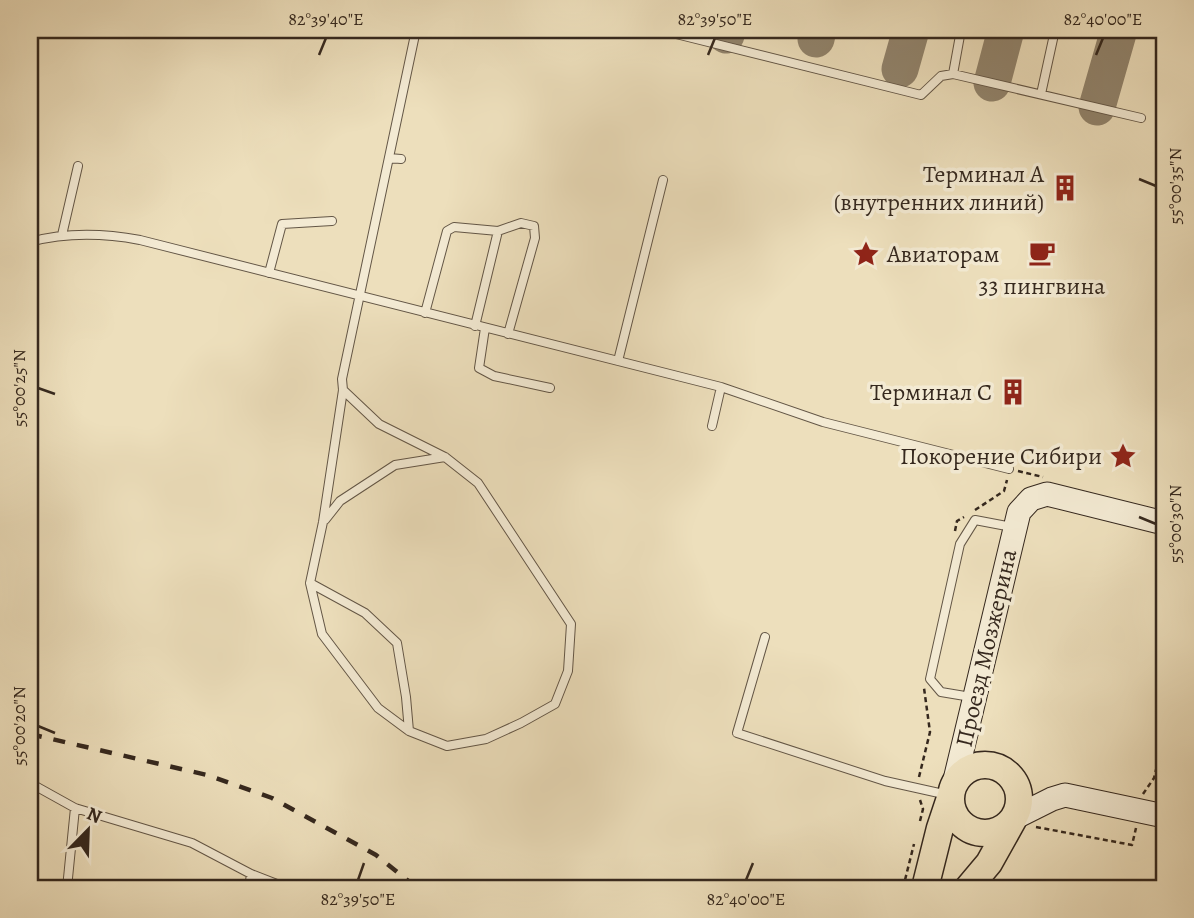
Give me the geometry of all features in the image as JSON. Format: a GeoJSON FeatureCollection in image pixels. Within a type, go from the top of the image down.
{"type":"FeatureCollection","features":[{"type":"Feature","properties":{"kind":"main road","name":"Проезд Мозжерина"},"geometry":{"type":"LineString","coordinates":[[952,790],[960,775],[969,768],[991,765],[1002,769],[1011,776],[1017,786],[1021,822]]}},
{"type":"Feature","properties":{"kind":"main road"},"geometry":{"type":"LineString","coordinates":[[952,790],[951,807],[956,817],[963,826],[973,831],[984,834],[996,832],[1021,822]]}},
{"type":"Feature","properties":{"kind":"main road"},"geometry":{"type":"LineString","coordinates":[[925,888],[952,790]]}},
{"type":"Feature","properties":{"kind":"main road"},"geometry":{"type":"LineString","coordinates":[[968,888],[1021,822]]}},
{"type":"Feature","properties":{"kind":"street"},"geometry":{"type":"LineString","coordinates":[[1017,520],[1031,499],[1047,494],[1164,523]]}},
{"type":"Feature","properties":{"kind":"street","name":"Проезд Мозжерина"},"geometry":{"type":"LineString","coordinates":[[952,790],[1017,520]]}},
{"type":"Feature","properties":{"kind":"street"},"geometry":{"type":"LineString","coordinates":[[1021,822],[1052,799],[1065,795],[1164,816]]}},
{"type":"Feature","properties":{"kind":"lane"},"geometry":{"type":"LineString","coordinates":[[343,390],[379,424],[445,457],[478,483],[570,624],[568,671],[555,704],[486,739],[447,746],[409,731],[377,708],[322,634],[310,583],[323,522],[343,390],[342,379],[416,30]]}},
{"type":"Feature","properties":{"kind":"lane"},"geometry":{"type":"LineString","coordinates":[[660,30],[921,95],[941,76],[953,74],[1141,118]]}},
{"type":"Feature","properties":{"kind":"lane"},"geometry":{"type":"LineString","coordinates":[[953,74],[961,30]]}},
{"type":"Feature","properties":{"kind":"lane"},"geometry":{"type":"LineString","coordinates":[[1041,93],[1055,30]]}},
{"type":"Feature","properties":{"kind":"lane"},"geometry":{"type":"LineString","coordinates":[[389,158],[401,159]]}},
{"type":"Feature","properties":{"kind":"lane"},"geometry":{"type":"LineString","coordinates":[[62,235],[78,166]]}},
{"type":"Feature","properties":{"kind":"lane"},"geometry":{"type":"LineString","coordinates":[[618,361],[663,180]]}},
{"type":"Feature","properties":{"kind":"lane"},"geometry":{"type":"LineString","coordinates":[[269,273],[282,224],[332,221]]}},
{"type":"Feature","properties":{"kind":"lane"},"geometry":{"type":"LineString","coordinates":[[425,313],[447,231],[454,227],[498,231],[521,223],[534,226],[536,231],[508,334]]}},
{"type":"Feature","properties":{"kind":"lane"},"geometry":{"type":"LineString","coordinates":[[475,326],[498,231]]}},
{"type":"Feature","properties":{"kind":"lane"},"geometry":{"type":"LineString","coordinates":[[30,242],[62,235],[92,234],[139,240],[721,387],[823,422],[1009,469]]}},
{"type":"Feature","properties":{"kind":"lane"},"geometry":{"type":"LineString","coordinates":[[485,328],[479,368],[494,376],[550,388]]}},
{"type":"Feature","properties":{"kind":"lane"},"geometry":{"type":"LineString","coordinates":[[712,426],[721,387]]}},
{"type":"Feature","properties":{"kind":"lane"},"geometry":{"type":"LineString","coordinates":[[323,522],[340,501],[395,465],[445,457]]}},
{"type":"Feature","properties":{"kind":"lane"},"geometry":{"type":"LineString","coordinates":[[975,698],[941,692],[930,679],[960,544],[975,520],[1017,520]]}},
{"type":"Feature","properties":{"kind":"lane"},"geometry":{"type":"LineString","coordinates":[[310,583],[365,613],[397,643],[409,731]]}},
{"type":"Feature","properties":{"kind":"lane"},"geometry":{"type":"LineString","coordinates":[[765,638],[737,733],[886,781],[952,790]]}},
{"type":"Feature","properties":{"kind":"lane"},"geometry":{"type":"LineString","coordinates":[[30,783],[75,808],[192,843],[251,874],[287,888]]}},
{"type":"Feature","properties":{"kind":"lane"},"geometry":{"type":"LineString","coordinates":[[67,888],[75,808]]}},
{"type":"Feature","properties":{"kind":"lane"},"geometry":{"type":"LineString","coordinates":[[249,888],[251,874]]}},
{"type":"Feature","properties":{"kind":"path"},"geometry":{"type":"LineString","coordinates":[[1021,822],[1132,845],[1144,791],[1154,778],[1164,737]]}},
{"type":"Feature","properties":{"kind":"taxiway"},"geometry":{"type":"LineString","coordinates":[[726,35],[727,30]]}},
{"type":"Feature","properties":{"kind":"taxiway"},"geometry":{"type":"LineString","coordinates":[[816,39],[818,30]]}},
{"type":"Feature","properties":{"kind":"taxiway"},"geometry":{"type":"LineString","coordinates":[[900,69],[911,30]]}},
{"type":"Feature","properties":{"kind":"taxiway"},"geometry":{"type":"LineString","coordinates":[[992,83],[1006,30]]}},
{"type":"Feature","properties":{"kind":"taxiway"},"geometry":{"type":"LineString","coordinates":[[1097,107],[1119,30]]}},
{"type":"Feature","properties":{"kind":"railway"},"geometry":{"type":"LineString","coordinates":[[30,734],[207,775],[272,798],[376,855],[417,888]]}},
{"type":"Feature","properties":{"kind":"place","name":"Терминал А (внутренних линий)"},"geometry":{"type":"Point","coordinates":[1065,188]}},
{"type":"Feature","properties":{"kind":"place","name":"33 пингвина"},"geometry":{"type":"Point","coordinates":[1042,253]}},
{"type":"Feature","properties":{"kind":"place","name":"Авиаторам"},"geometry":{"type":"Point","coordinates":[866,254]}},
{"type":"Feature","properties":{"kind":"place","name":"Терминал С"},"geometry":{"type":"Point","coordinates":[1013,392]}},
{"type":"Feature","properties":{"kind":"place","name":"Покорение Сибири"},"geometry":{"type":"Point","coordinates":[1123,456]}}]}
